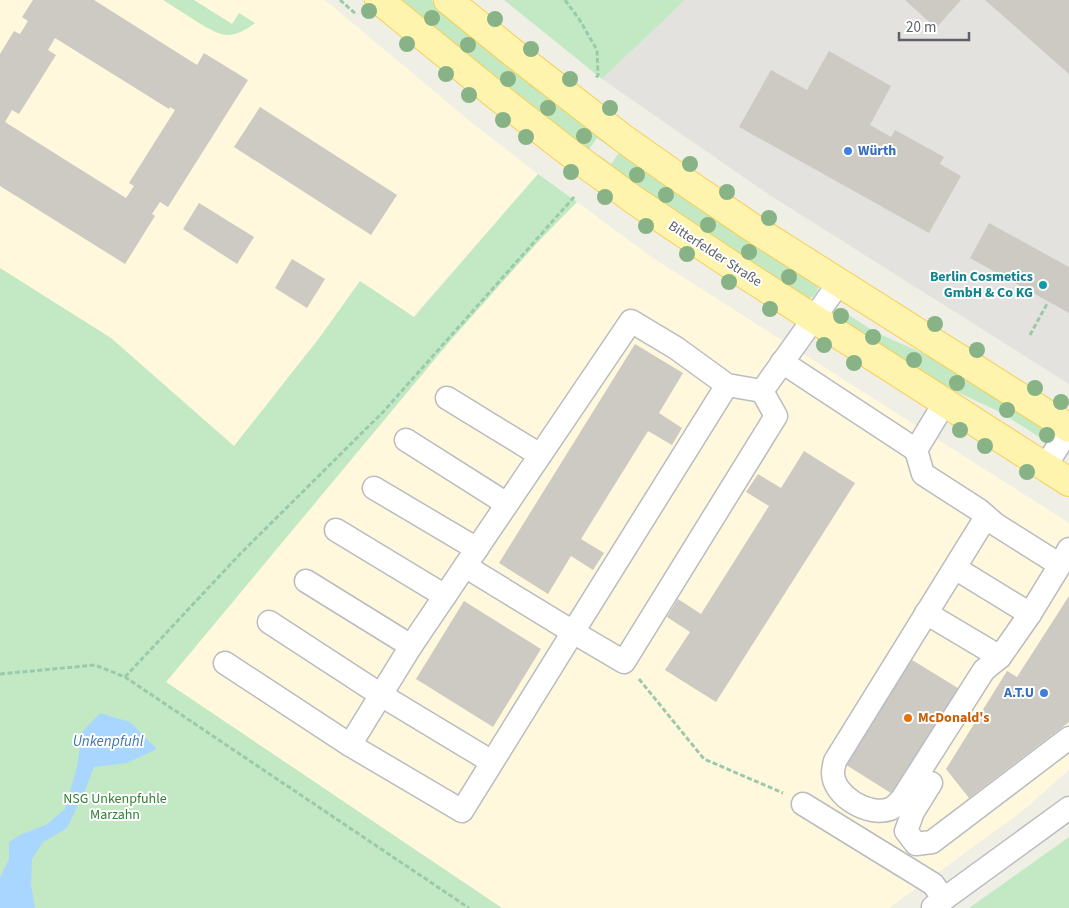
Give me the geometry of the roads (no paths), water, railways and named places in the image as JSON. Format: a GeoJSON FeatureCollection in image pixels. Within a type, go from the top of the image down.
{"type":"FeatureCollection","features":[{"type":"Feature","properties":{"kind":"main road","name":"Bitterfelder Straße"},"geometry":{"type":"LineString","coordinates":[[379,0],[507,104],[634,200],[749,277],[1069,482]]}},
{"type":"Feature","properties":{"kind":"main road"},"geometry":{"type":"LineString","coordinates":[[448,0],[624,139],[756,230],[1069,428]]}},
{"type":"Feature","properties":{"kind":"street"},"geometry":{"type":"LineString","coordinates":[[762,391],[839,283]]}},
{"type":"Feature","properties":{"kind":"street"},"geometry":{"type":"LineString","coordinates":[[350,745],[411,646],[631,321],[676,348],[728,385],[762,391]]}},
{"type":"Feature","properties":{"kind":"street"},"geometry":{"type":"LineString","coordinates":[[782,362],[916,450],[923,474],[979,510],[995,524],[1066,557],[1000,657],[984,670],[902,799],[892,808],[877,812],[861,808],[848,798],[837,785],[833,774],[835,761],[986,517]]}},
{"type":"Feature","properties":{"kind":"street"},"geometry":{"type":"LineString","coordinates":[[225,663],[350,745],[462,812],[728,385]]}},
{"type":"Feature","properties":{"kind":"street"},"geometry":{"type":"LineString","coordinates":[[374,488],[573,632],[624,662],[776,416],[762,391]]}},
{"type":"Feature","properties":{"kind":"street"},"geometry":{"type":"LineString","coordinates":[[447,398],[540,455]]}},
{"type":"Feature","properties":{"kind":"street"},"geometry":{"type":"LineString","coordinates":[[916,450],[945,402]]}},
{"type":"Feature","properties":{"kind":"street"},"geometry":{"type":"LineString","coordinates":[[1045,466],[1069,428]]}},
{"type":"Feature","properties":{"kind":"street"},"geometry":{"type":"LineString","coordinates":[[406,440],[507,504]]}},
{"type":"Feature","properties":{"kind":"street"},"geometry":{"type":"LineString","coordinates":[[336,530],[445,596]]}},
{"type":"Feature","properties":{"kind":"street"},"geometry":{"type":"LineString","coordinates":[[955,568],[1030,614]]}},
{"type":"Feature","properties":{"kind":"street"},"geometry":{"type":"LineString","coordinates":[[306,581],[411,646]]}},
{"type":"Feature","properties":{"kind":"street"},"geometry":{"type":"LineString","coordinates":[[926,613],[1000,657]]}},
{"type":"Feature","properties":{"kind":"street"},"geometry":{"type":"LineString","coordinates":[[269,622],[381,695],[492,762]]}},
{"type":"Feature","properties":{"kind":"street"},"geometry":{"type":"LineString","coordinates":[[916,844],[906,831],[913,812],[1000,670],[1000,657]]}},
{"type":"Feature","properties":{"kind":"street"},"geometry":{"type":"LineString","coordinates":[[916,844],[932,842],[1069,738]]}},
{"type":"Feature","properties":{"kind":"street"},"geometry":{"type":"LineString","coordinates":[[803,804],[933,884],[938,904],[1069,808]]}},
{"type":"Feature","properties":{"kind":"street"},"geometry":{"type":"LineString","coordinates":[[906,866],[916,844]]}},
{"type":"Feature","properties":{"kind":"water","name":"Unkenpfuhl"},"geometry":{"type":"Polygon","coordinates":[[[100,713],[130,722],[157,749],[127,763],[94,767],[67,828],[43,842],[32,859],[31,884],[35,908],[0,908],[0,878],[9,859],[9,842],[22,834],[46,825],[65,809],[77,767],[82,732],[100,713]]]}},
{"type":"Feature","properties":{"kind":"place","name":"Würth"},"geometry":{"type":"Point","coordinates":[848,151]}},
{"type":"Feature","properties":{"kind":"place","name":"Berlin Cosmetics GmbH & Co KG"},"geometry":{"type":"Point","coordinates":[1043,285]}},
{"type":"Feature","properties":{"kind":"place","name":"A.T.U"},"geometry":{"type":"Point","coordinates":[1044,693]}},
{"type":"Feature","properties":{"kind":"place","name":"McDonald's"},"geometry":{"type":"Point","coordinates":[908,718]}},
{"type":"Feature","properties":{"kind":"park label","name":"NSG Unkenpfuhle Marzahn"},"geometry":{"type":"Point","coordinates":[115,808]}}]}
